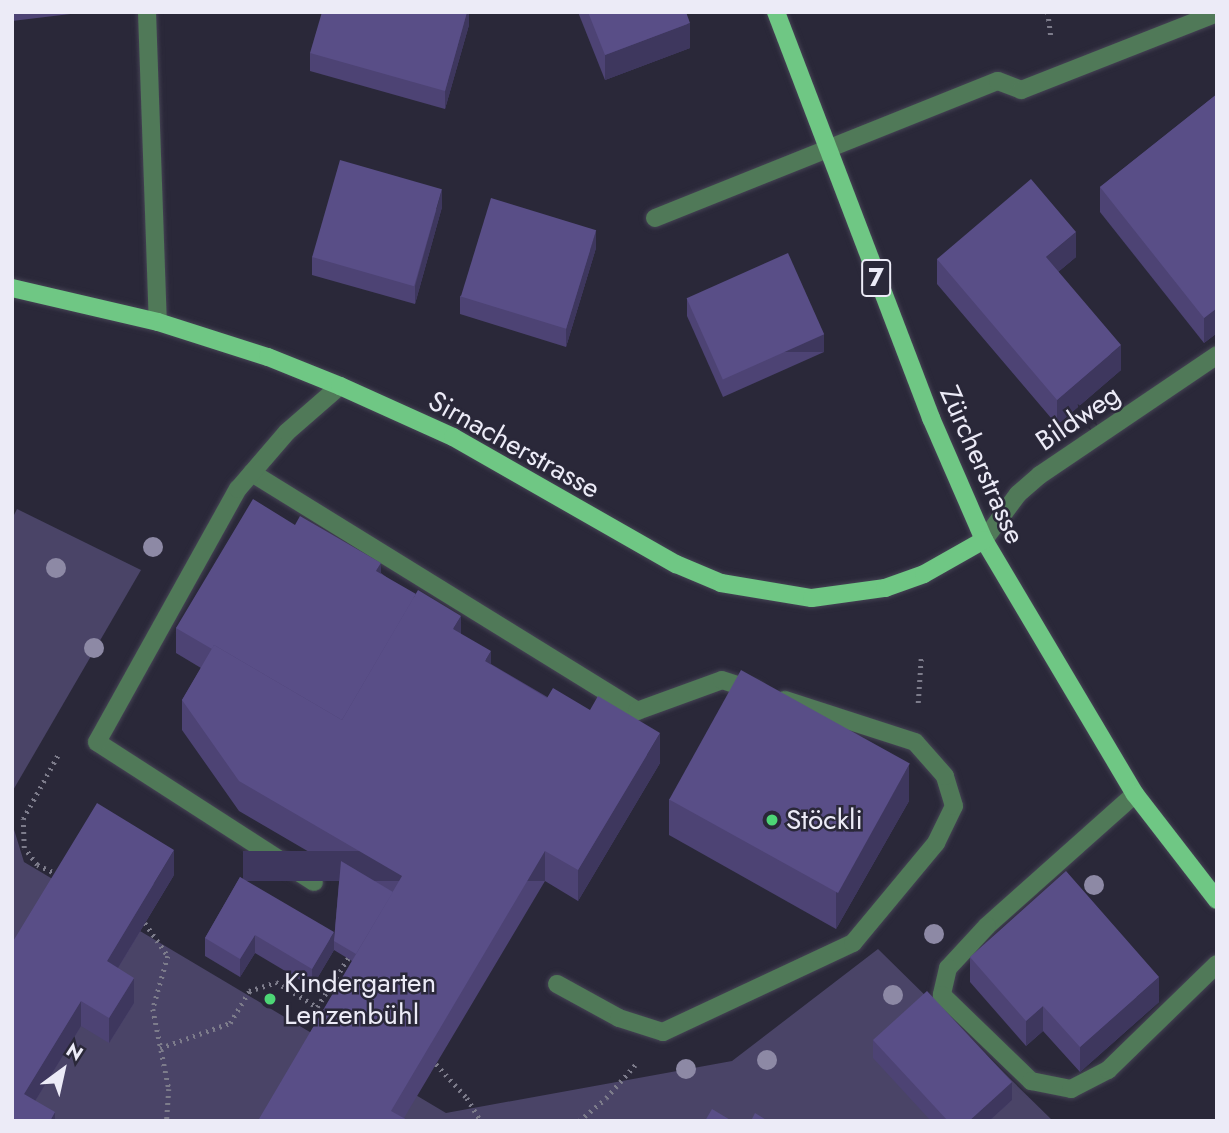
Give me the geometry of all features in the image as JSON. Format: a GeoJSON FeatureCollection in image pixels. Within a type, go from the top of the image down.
{"type":"FeatureCollection","features":[{"type":"Feature","properties":{"kind":"main road","name":"Zürcherstrasse"},"geometry":{"type":"LineString","coordinates":[[776,12],[825,148],[931,418],[984,540],[1135,794],[1217,900]]}},
{"type":"Feature","properties":{"kind":"main road","name":"Sirnacherstrasse"},"geometry":{"type":"LineString","coordinates":[[12,288],[158,322],[268,357],[340,386],[453,437],[676,564],[721,583],[812,598],[885,588],[924,574],[984,540]]}},
{"type":"Feature","properties":{"kind":"street"},"geometry":{"type":"LineString","coordinates":[[147,12],[158,322]]}},
{"type":"Feature","properties":{"kind":"street"},"geometry":{"type":"LineString","coordinates":[[655,218],[998,81],[1021,90],[1217,13]]}},
{"type":"Feature","properties":{"kind":"street","name":"Bildweg"},"geometry":{"type":"LineString","coordinates":[[984,540],[1018,494],[1040,475],[1217,355]]}},
{"type":"Feature","properties":{"kind":"street"},"geometry":{"type":"LineString","coordinates":[[314,882],[97,743],[238,489],[288,432],[340,386]]}},
{"type":"Feature","properties":{"kind":"street"},"geometry":{"type":"LineString","coordinates":[[252,473],[637,711],[722,680],[915,742],[945,776],[954,806],[936,843],[853,943],[663,1032],[619,1018],[557,984]]}},
{"type":"Feature","properties":{"kind":"street"},"geometry":{"type":"LineString","coordinates":[[1135,794],[987,926],[947,968],[942,995],[1031,1081],[1071,1089],[1108,1070],[1217,964]]}},
{"type":"Feature","properties":{"kind":"path"},"geometry":{"type":"LineString","coordinates":[[1048,12],[1052,43]]}},
{"type":"Feature","properties":{"kind":"path"},"geometry":{"type":"LineString","coordinates":[[66,880],[37,864],[24,848],[23,819],[59,754],[97,743]]}},
{"type":"Feature","properties":{"kind":"path"},"geometry":{"type":"LineString","coordinates":[[145,923],[168,956],[153,1009],[169,1089],[167,1121]]}},
{"type":"Feature","properties":{"kind":"path"},"geometry":{"type":"LineString","coordinates":[[160,1048],[230,1023],[249,991],[276,982],[317,1007],[355,948]]}},
{"type":"Feature","properties":{"kind":"path"},"geometry":{"type":"LineString","coordinates":[[579,1121],[606,1098],[663,1032]]}},
{"type":"Feature","properties":{"kind":"path"},"geometry":{"type":"LineString","coordinates":[[436,1064],[467,1098],[481,1121]]}},
{"type":"Feature","properties":{"kind":"shaded area"},"geometry":{"type":"Polygon","coordinates":[[[17,509],[141,570],[12,792],[12,519],[17,509]]]}},
{"type":"Feature","properties":{"kind":"shaded area"},"geometry":{"type":"Polygon","coordinates":[[[12,823],[24,862],[446,1113],[732,1061],[878,949],[1053,1121],[12,1121],[12,823]]]}},
{"type":"Feature","properties":{"kind":"building"},"geometry":{"type":"Polygon","coordinates":[[[322,12],[467,12],[445,91],[310,53],[322,12]]]}},
{"type":"Feature","properties":{"kind":"building"},"geometry":{"type":"Polygon","coordinates":[[[588,12],[686,12],[690,23],[605,55],[588,12]]]}},
{"type":"Feature","properties":{"kind":"building"},"geometry":{"type":"Polygon","coordinates":[[[1217,94],[1217,308],[1204,318],[1100,187],[1217,94]]]}},
{"type":"Feature","properties":{"kind":"building"},"geometry":{"type":"Polygon","coordinates":[[[340,160],[442,189],[414,286],[312,257],[340,160]]]}},
{"type":"Feature","properties":{"kind":"building"},"geometry":{"type":"Polygon","coordinates":[[[1031,179],[1076,232],[1046,257],[1121,345],[1057,400],[937,259],[1031,179]]]}},
{"type":"Feature","properties":{"kind":"building"},"geometry":{"type":"Polygon","coordinates":[[[491,198],[596,230],[566,329],[461,296],[491,198]]]}},
{"type":"Feature","properties":{"kind":"building"},"geometry":{"type":"Polygon","coordinates":[[[788,253],[824,334],[723,379],[687,298],[788,253]]]}},
{"type":"Feature","properties":{"kind":"building"},"geometry":{"type":"Polygon","coordinates":[[[253,499],[295,525],[300,516],[381,563],[376,571],[416,594],[342,720],[214,645],[212,649],[176,628],[253,499]]]}},
{"type":"Feature","properties":{"kind":"building"},"geometry":{"type":"Polygon","coordinates":[[[418,590],[461,616],[453,629],[491,651],[485,661],[547,698],[553,688],[590,710],[598,696],[660,733],[578,870],[545,851],[391,1111],[409,1121],[261,1121],[259,1119],[402,876],[239,781],[182,700],[214,645],[342,720],[418,590]]]}},
{"type":"Feature","properties":{"kind":"building"},"geometry":{"type":"Polygon","coordinates":[[[741,670],[910,764],[838,893],[669,799],[741,670]]]}},
{"type":"Feature","properties":{"kind":"building"},"geometry":{"type":"Polygon","coordinates":[[[97,803],[174,850],[107,961],[134,978],[109,1018],[81,1001],[24,1094],[55,1112],[50,1121],[12,1121],[12,943],[97,803]]]}},
{"type":"Feature","properties":{"kind":"building"},"geometry":{"type":"Polygon","coordinates":[[[341,861],[393,892],[356,954],[334,941],[341,861]]]}},
{"type":"Feature","properties":{"kind":"building"},"geometry":{"type":"Polygon","coordinates":[[[1066,871],[1159,977],[1080,1047],[1043,1006],[1026,1021],[970,957],[1066,871]]]}},
{"type":"Feature","properties":{"kind":"building"},"geometry":{"type":"Polygon","coordinates":[[[240,877],[334,932],[312,969],[255,935],[240,959],[205,938],[240,877]]]}},
{"type":"Feature","properties":{"kind":"building"},"geometry":{"type":"Polygon","coordinates":[[[927,991],[1012,1082],[969,1121],[948,1121],[873,1040],[927,991]]]}},
{"type":"Feature","properties":{"kind":"building"},"geometry":{"type":"Polygon","coordinates":[[[712,1109],[732,1121],[705,1121],[712,1109]]]}},
{"type":"Feature","properties":{"kind":"building"},"geometry":{"type":"Polygon","coordinates":[[[755,1113],[768,1121],[751,1121],[755,1113]]]}},
{"type":"Feature","properties":{"kind":"place","name":"Stöckli"},"geometry":{"type":"Point","coordinates":[772,820]}},
{"type":"Feature","properties":{"kind":"place","name":"Kindergarten Lenzenbühl"},"geometry":{"type":"Point","coordinates":[270,999]}}]}
